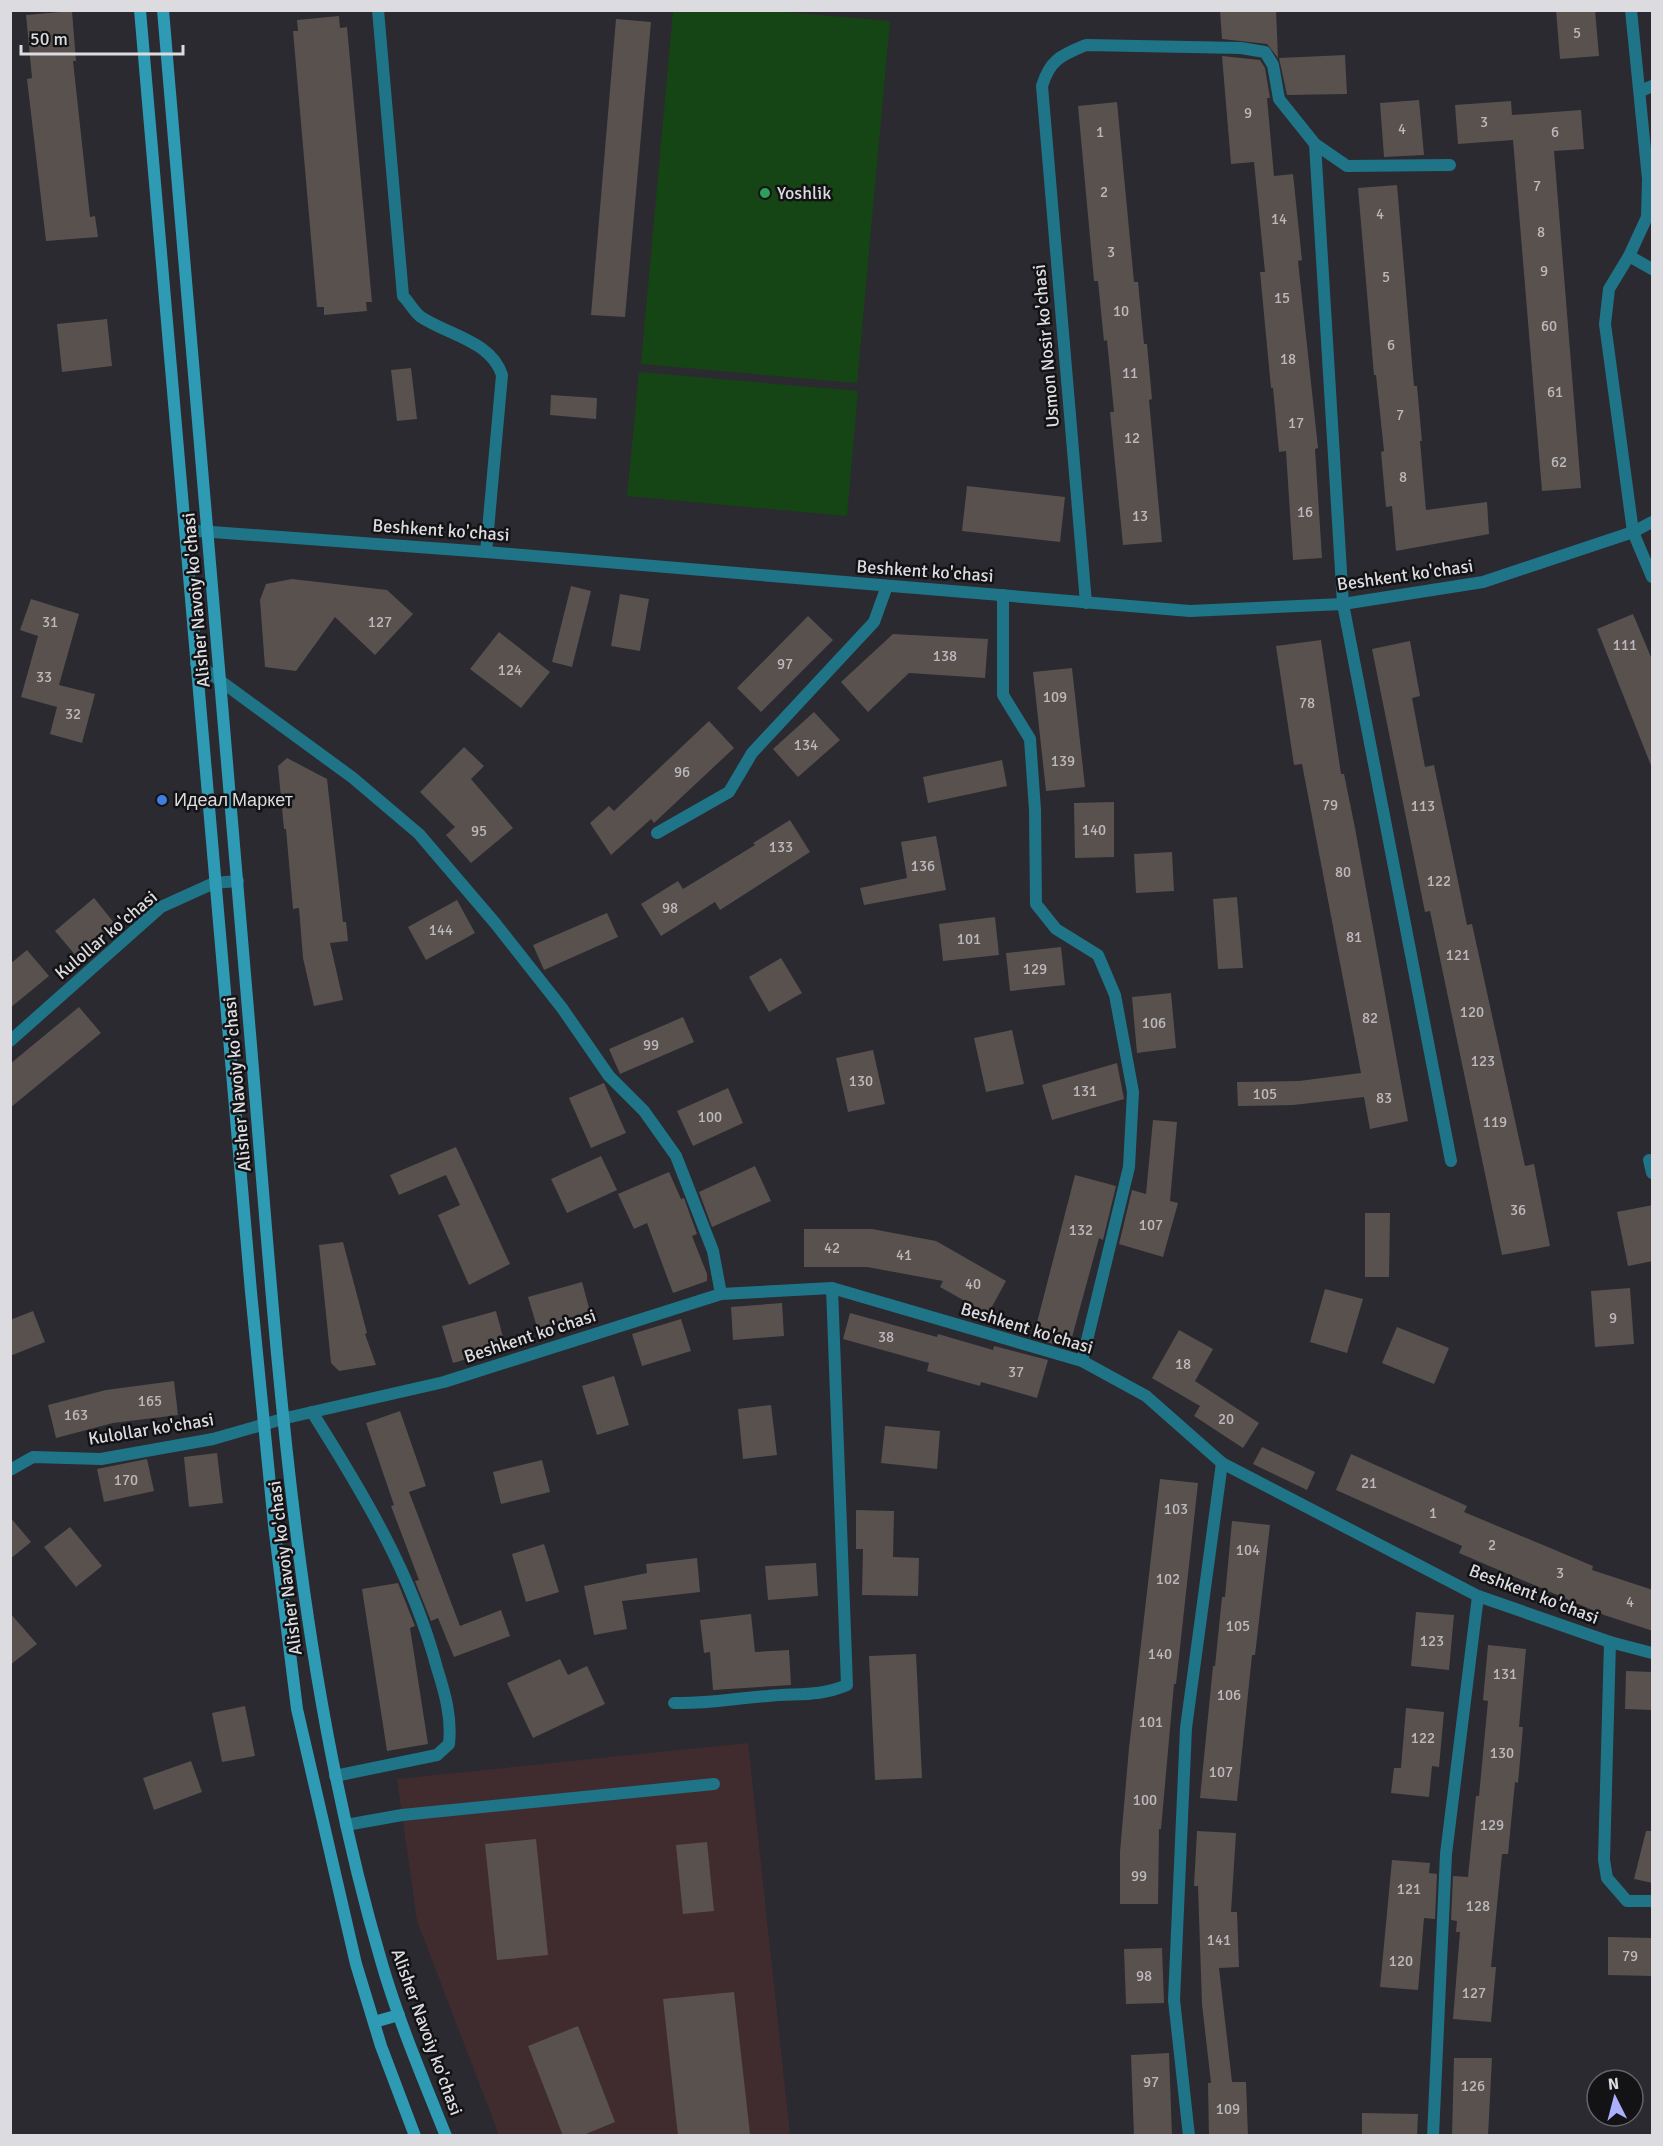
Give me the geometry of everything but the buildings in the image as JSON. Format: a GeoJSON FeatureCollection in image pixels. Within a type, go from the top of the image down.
{"type":"FeatureCollection","features":[{"type":"Feature","properties":{"kind":"main road","name":"Alisher Navoiy ko'chasi"},"geometry":{"type":"LineString","coordinates":[[140,10],[214,883],[264,1424],[297,1709],[339,1896],[374,2022],[403,2109],[415,2136]]}},
{"type":"Feature","properties":{"kind":"main road","name":"Alisher Navoiy ko'chasi"},"geometry":{"type":"LineString","coordinates":[[163,10],[237,881],[299,1551],[320,1702],[346,1825],[382,1966],[446,2136]]}},
{"type":"Feature","properties":{"kind":"main road"},"geometry":{"type":"LineString","coordinates":[[374,2022],[399,2014]]}},
{"type":"Feature","properties":{"kind":"street"},"geometry":{"type":"LineString","coordinates":[[378,10],[404,296],[419,316],[484,349],[499,364],[502,375],[486,552]]}},
{"type":"Feature","properties":{"kind":"street"},"geometry":{"type":"LineString","coordinates":[[1631,10],[1650,197],[1647,217],[1629,256],[1609,289],[1605,324],[1633,532],[1653,577]]}},
{"type":"Feature","properties":{"kind":"street","name":"Usmon Nosir ko'chasi"},"geometry":{"type":"LineString","coordinates":[[1086,603],[1042,86],[1047,69],[1064,54],[1086,45],[1240,48],[1265,52],[1273,65],[1279,99],[1316,144]]}},
{"type":"Feature","properties":{"kind":"street"},"geometry":{"type":"LineString","coordinates":[[1641,91],[1653,86]]}},
{"type":"Feature","properties":{"kind":"street"},"geometry":{"type":"LineString","coordinates":[[1316,144],[1347,166],[1450,165]]}},
{"type":"Feature","properties":{"kind":"street"},"geometry":{"type":"LineString","coordinates":[[1316,144],[1343,604],[1451,1161]]}},
{"type":"Feature","properties":{"kind":"street"},"geometry":{"type":"LineString","coordinates":[[1629,256],[1653,269]]}},
{"type":"Feature","properties":{"kind":"street","name":"Beshkent ko'chasi"},"geometry":{"type":"LineString","coordinates":[[185,530],[486,552],[1190,610],[1343,604],[1483,582],[1633,532],[1653,522]]}},
{"type":"Feature","properties":{"kind":"street"},"geometry":{"type":"LineString","coordinates":[[657,833],[729,792],[752,753],[874,622],[887,586]]}},
{"type":"Feature","properties":{"kind":"street"},"geometry":{"type":"LineString","coordinates":[[1003,595],[1003,695],[1030,739],[1035,810],[1036,904],[1056,929],[1098,955],[1115,995],[1133,1092],[1129,1167],[1082,1361]]}},
{"type":"Feature","properties":{"kind":"street"},"geometry":{"type":"LineString","coordinates":[[196,663],[353,778],[420,834],[495,923],[562,1008],[609,1076],[644,1111],[676,1156],[713,1251],[721,1294]]}},
{"type":"Feature","properties":{"kind":"street","name":"Kulollar ko'chasi"},"geometry":{"type":"LineString","coordinates":[[10,1041],[161,907],[214,883],[237,881]]}},
{"type":"Feature","properties":{"kind":"street"},"geometry":{"type":"LineString","coordinates":[[1649,1160],[1653,1173]]}},
{"type":"Feature","properties":{"kind":"street","name":"Beshkent ko'chasi"},"geometry":{"type":"LineString","coordinates":[[312,1412],[444,1382],[721,1294],[832,1288],[1082,1361],[1146,1396],[1222,1463],[1478,1596],[1610,1642],[1653,1653]]}},
{"type":"Feature","properties":{"kind":"street"},"geometry":{"type":"LineString","coordinates":[[674,1703],[709,1704],[768,1696],[827,1694],[847,1685],[832,1288]]}},
{"type":"Feature","properties":{"kind":"street"},"geometry":{"type":"LineString","coordinates":[[312,1412],[362,1491],[400,1564],[430,1641],[448,1707],[451,1731],[449,1744],[437,1755],[335,1776]]}},
{"type":"Feature","properties":{"kind":"street","name":"Kulollar ko'chasi"},"geometry":{"type":"LineString","coordinates":[[10,1470],[33,1457],[101,1459],[213,1439],[312,1412]]}},
{"type":"Feature","properties":{"kind":"street"},"geometry":{"type":"LineString","coordinates":[[1189,2136],[1174,2000],[1185,1740],[1222,1463]]}},
{"type":"Feature","properties":{"kind":"street"},"geometry":{"type":"LineString","coordinates":[[1433,2136],[1446,1854],[1478,1596]]}},
{"type":"Feature","properties":{"kind":"street"},"geometry":{"type":"LineString","coordinates":[[1610,1642],[1604,1860],[1607,1878],[1627,1901],[1653,1901]]}},
{"type":"Feature","properties":{"kind":"street"},"geometry":{"type":"LineString","coordinates":[[346,1825],[402,1815],[714,1784]]}},
{"type":"Feature","properties":{"kind":"shaded area"},"geometry":{"type":"Polygon","coordinates":[[[748,1743],[790,2135],[499,2135],[417,1921],[397,1779],[748,1743]]]}},
{"type":"Feature","properties":{"kind":"green space","name":"Yoshlik"},"geometry":{"type":"Polygon","coordinates":[[[673,11],[773,11],[890,21],[857,383],[641,364],[673,11]]]}},
{"type":"Feature","properties":{"kind":"green space"},"geometry":{"type":"Polygon","coordinates":[[[639,372],[858,391],[847,516],[627,496],[639,372]]]}},
{"type":"Feature","properties":{"kind":"place","name":"Yoshlik"},"geometry":{"type":"Point","coordinates":[765,193]}},
{"type":"Feature","properties":{"kind":"place","name":"Идеал Маркет"},"geometry":{"type":"Point","coordinates":[162,800]}}]}
